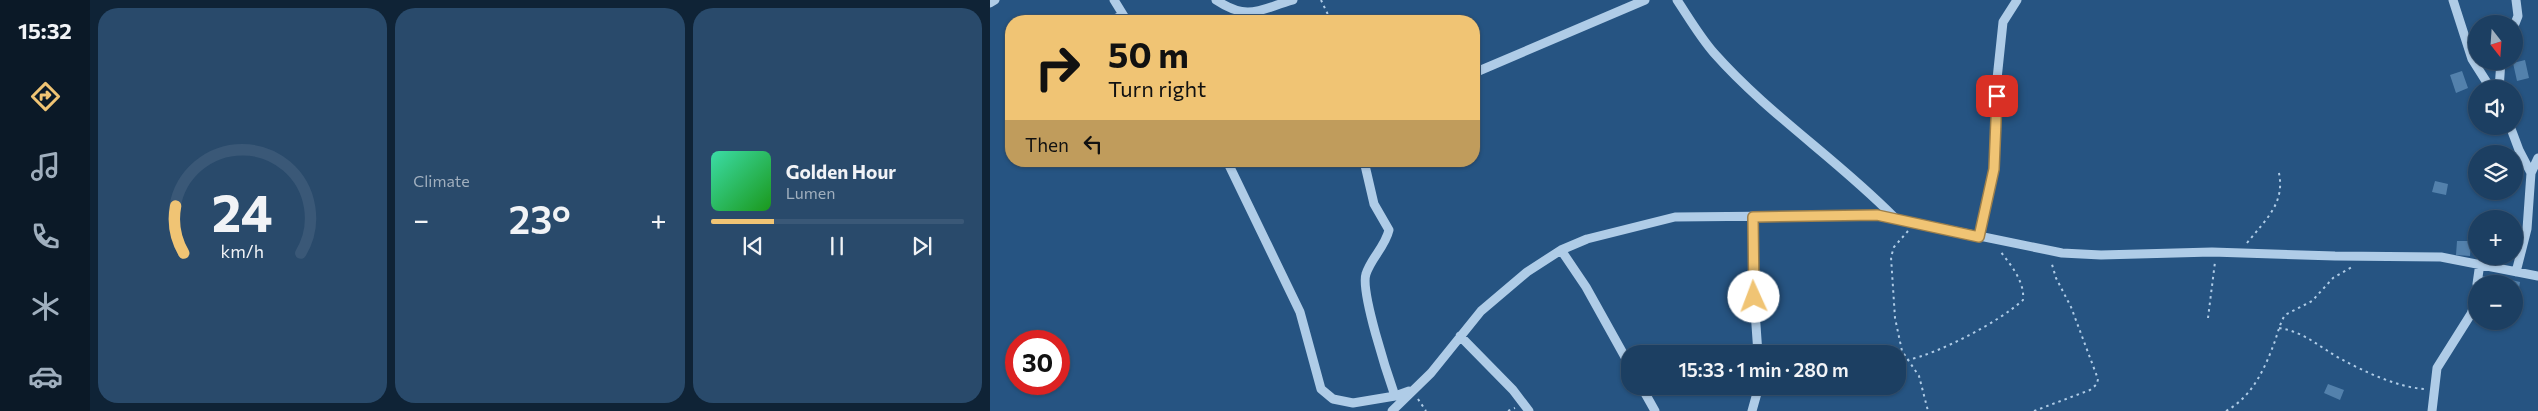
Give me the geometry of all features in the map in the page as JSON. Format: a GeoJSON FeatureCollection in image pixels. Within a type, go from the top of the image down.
{"type":"FeatureCollection","features":[{"type":"Feature","properties":{"kind":"street"},"geometry":{"type":"LineString","coordinates":[[990,3],[995,0]]}},
{"type":"Feature","properties":{"kind":"street"},"geometry":{"type":"LineString","coordinates":[[1114,0],[1123,15]]}},
{"type":"Feature","properties":{"kind":"street"},"geometry":{"type":"LineString","coordinates":[[1216,0],[1232,10],[1254,13],[1293,0]]}},
{"type":"Feature","properties":{"kind":"street"},"geometry":{"type":"LineString","coordinates":[[1480,70],[1645,0]]}},
{"type":"Feature","properties":{"kind":"street"},"geometry":{"type":"LineString","coordinates":[[1677,0],[1714,53],[1776,115],[1859,182],[1894,217]]}},
{"type":"Feature","properties":{"kind":"street"},"geometry":{"type":"LineString","coordinates":[[1984,238],[1994,169],[1997,79],[2003,22],[2017,0]]}},
{"type":"Feature","properties":{"kind":"street"},"geometry":{"type":"LineString","coordinates":[[2453,0],[2472,59],[2485,80]]}},
{"type":"Feature","properties":{"kind":"street"},"geometry":{"type":"LineString","coordinates":[[2516,0],[2518,15]]}},
{"type":"Feature","properties":{"kind":"street"},"geometry":{"type":"LineString","coordinates":[[2513,135],[2518,150],[2531,173]]}},
{"type":"Feature","properties":{"kind":"street"},"geometry":{"type":"LineString","coordinates":[[2516,272],[2527,229],[2531,173],[2538,158]]}},
{"type":"Feature","properties":{"kind":"street"},"geometry":{"type":"LineString","coordinates":[[1230,167],[1300,312],[1321,389],[1333,399],[1353,403],[1395,396],[1414,390]]}},
{"type":"Feature","properties":{"kind":"street"},"geometry":{"type":"LineString","coordinates":[[1365,167],[1372,199],[1389,230],[1381,250],[1366,272],[1365,284],[1386,374],[1395,396]]}},
{"type":"Feature","properties":{"kind":"street"},"geometry":{"type":"LineString","coordinates":[[1392,411],[1431,372],[1481,311],[1527,272],[1561,250],[1588,239],[1618,233],[1666,218],[1858,214],[1894,217],[2050,251],[2101,255],[2216,252],[2441,257],[2468,261]]}},
{"type":"Feature","properties":{"kind":"street"},"geometry":{"type":"LineString","coordinates":[[1753,217],[1753,282],[1757,345]]}},
{"type":"Feature","properties":{"kind":"street"},"geometry":{"type":"LineString","coordinates":[[1561,250],[1586,287],[1621,350]]}},
{"type":"Feature","properties":{"kind":"street"},"geometry":{"type":"LineString","coordinates":[[2488,265],[2538,276]]}},
{"type":"Feature","properties":{"kind":"street"},"geometry":{"type":"LineString","coordinates":[[2432,411],[2437,368],[2468,320]]}},
{"type":"Feature","properties":{"kind":"street"},"geometry":{"type":"LineString","coordinates":[[1460,336],[1514,390],[1529,411]]}},
{"type":"Feature","properties":{"kind":"street"},"geometry":{"type":"LineString","coordinates":[[1646,395],[1655,411]]}},
{"type":"Feature","properties":{"kind":"street"},"geometry":{"type":"LineString","coordinates":[[1752,411],[1756,395]]}},
{"type":"Feature","properties":{"kind":"path"},"geometry":{"type":"LineString","coordinates":[[1320,0],[1328,15]]}},
{"type":"Feature","properties":{"kind":"path"},"geometry":{"type":"LineString","coordinates":[[2240,253],[2271,214],[2277,202],[2282,187],[2278,169]]}},
{"type":"Feature","properties":{"kind":"path"},"geometry":{"type":"LineString","coordinates":[[1921,224],[1909,230],[1900,239],[1894,247],[1891,257],[1895,318],[1900,345],[1907,360],[1919,376],[1928,411]]}},
{"type":"Feature","properties":{"kind":"path"},"geometry":{"type":"LineString","coordinates":[[1907,360],[1946,348],[1998,319],[2023,300],[2024,294],[2018,277],[1998,248],[1984,238]]}},
{"type":"Feature","properties":{"kind":"path"},"geometry":{"type":"LineString","coordinates":[[2034,411],[2090,390],[2097,384],[2098,379],[2098,372],[2083,343],[2070,307],[2056,278],[2050,251]]}},
{"type":"Feature","properties":{"kind":"path"},"geometry":{"type":"LineString","coordinates":[[2208,318],[2216,252]]}},
{"type":"Feature","properties":{"kind":"path"},"geometry":{"type":"LineString","coordinates":[[2226,411],[2236,406],[2256,383],[2265,367],[2285,315],[2312,301],[2333,278],[2366,256]]}},
{"type":"Feature","properties":{"kind":"path"},"geometry":{"type":"LineString","coordinates":[[2279,328],[2304,335],[2340,358],[2401,384],[2434,389]]}},
{"type":"Feature","properties":{"kind":"path"},"geometry":{"type":"LineString","coordinates":[[1414,390],[1426,411]]}},
{"type":"Feature","properties":{"kind":"building"},"geometry":{"type":"Polygon","coordinates":[[[2523,60],[2525,60],[2529,78],[2517,80],[2515,70],[2523,70],[2523,60]]]}},
{"type":"Feature","properties":{"kind":"building"},"geometry":{"type":"Polygon","coordinates":[[[2462,71],[2468,88],[2456,93],[2450,75],[2462,71]]]}},
{"type":"Feature","properties":{"kind":"building"},"geometry":{"type":"Polygon","coordinates":[[[2435,181],[2448,184],[2446,195],[2432,192],[2435,181]]]}},
{"type":"Feature","properties":{"kind":"building"},"geometry":{"type":"Polygon","coordinates":[[[2457,241],[2468,241],[2468,256],[2456,255],[2457,241]]]}},
{"type":"Feature","properties":{"kind":"building"},"geometry":{"type":"Polygon","coordinates":[[[2328,384],[2344,390],[2340,400],[2324,393],[2328,384]]]}},
{"type":"Feature","properties":{"kind":"route"},"geometry":{"type":"LineString","coordinates":[[1754,297],[1753,217],[1782,215],[1877,215],[1894,217],[1979,237],[1990,196],[1994,169],[1997,96]]}}]}
